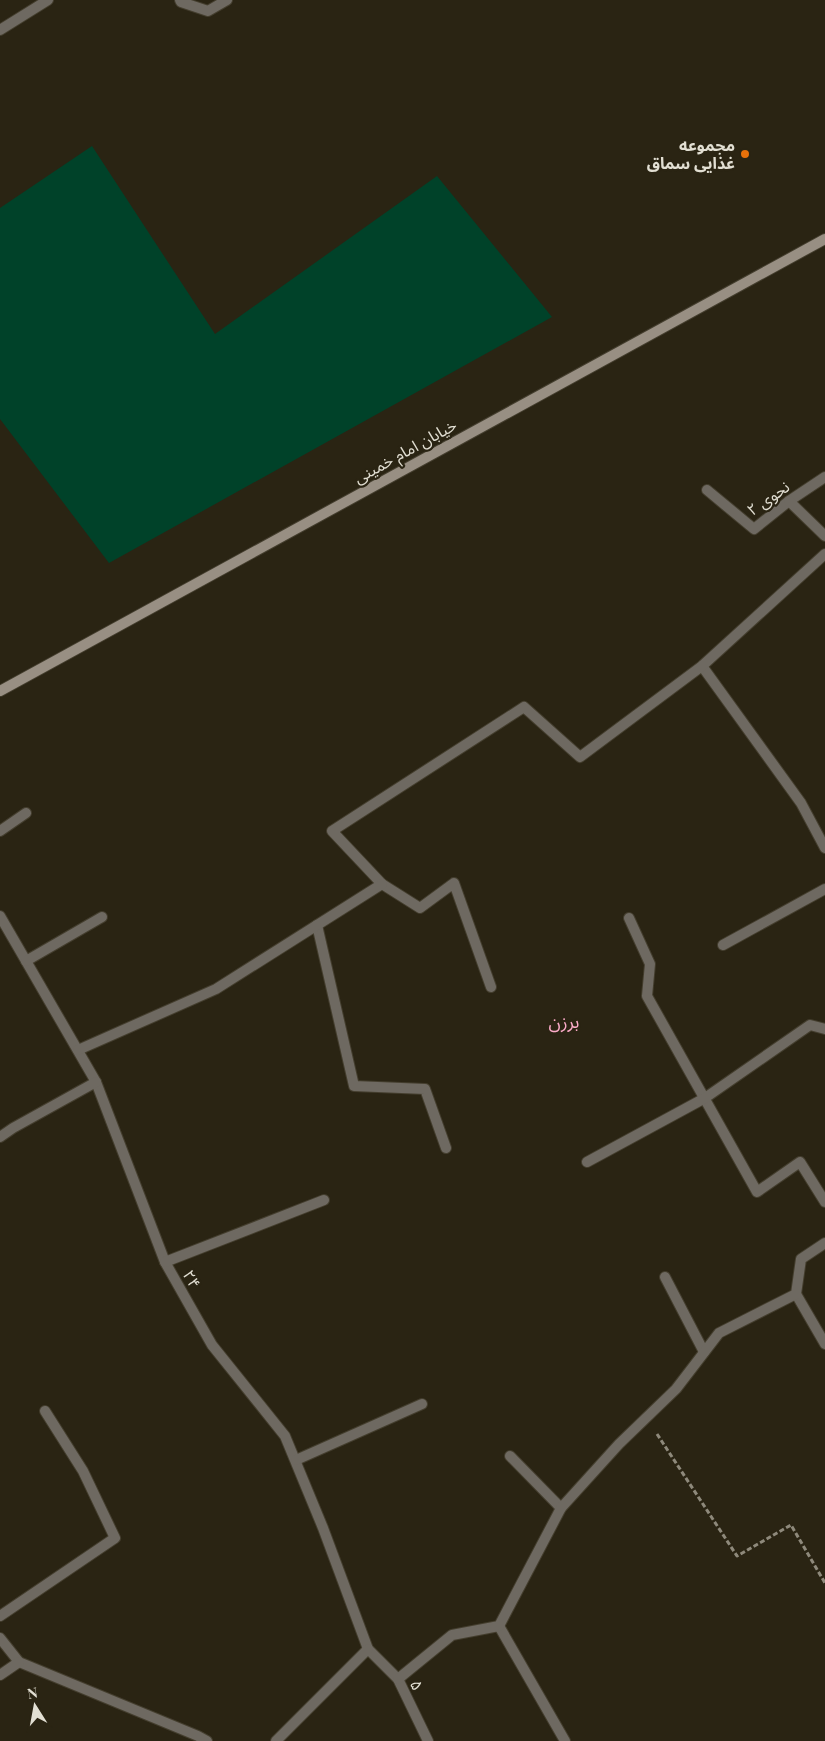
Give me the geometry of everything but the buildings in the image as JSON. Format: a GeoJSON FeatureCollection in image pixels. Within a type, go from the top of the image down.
{"type":"FeatureCollection","features":[{"type":"Feature","properties":{"kind":"main road","name":"خیابان امام خمینی"},"geometry":{"type":"LineString","coordinates":[[0,691],[825,239]]}},
{"type":"Feature","properties":{"kind":"street"},"geometry":{"type":"LineString","coordinates":[[0,30],[48,0]]}},
{"type":"Feature","properties":{"kind":"street"},"geometry":{"type":"LineString","coordinates":[[180,0],[208,11],[227,0]]}},
{"type":"Feature","properties":{"kind":"street","name":"نحوی ۲"},"geometry":{"type":"LineString","coordinates":[[707,490],[754,530],[789,501],[825,477]]}},
{"type":"Feature","properties":{"kind":"street"},"geometry":{"type":"LineString","coordinates":[[789,501],[825,536]]}},
{"type":"Feature","properties":{"kind":"street"},"geometry":{"type":"LineString","coordinates":[[491,987],[454,883],[420,908],[382,884],[332,831],[524,707],[580,757],[702,666],[825,554]]}},
{"type":"Feature","properties":{"kind":"street"},"geometry":{"type":"LineString","coordinates":[[702,666],[801,803],[825,848]]}},
{"type":"Feature","properties":{"kind":"street"},"geometry":{"type":"LineString","coordinates":[[0,831],[26,813]]}},
{"type":"Feature","properties":{"kind":"street"},"geometry":{"type":"LineString","coordinates":[[78,1050],[216,989],[382,884]]}},
{"type":"Feature","properties":{"kind":"street"},"geometry":{"type":"LineString","coordinates":[[723,945],[825,889]]}},
{"type":"Feature","properties":{"kind":"street","name":"۲۴"},"geometry":{"type":"LineString","coordinates":[[0,916],[96,1082],[165,1262],[212,1344],[285,1436],[296,1460],[368,1649]]}},
{"type":"Feature","properties":{"kind":"street"},"geometry":{"type":"LineString","coordinates":[[26,961],[102,917]]}},
{"type":"Feature","properties":{"kind":"street"},"geometry":{"type":"LineString","coordinates":[[629,918],[650,964],[647,996],[757,1192],[800,1162],[825,1202]]}},
{"type":"Feature","properties":{"kind":"street"},"geometry":{"type":"LineString","coordinates":[[317,925],[354,1086],[425,1089],[446,1148]]}},
{"type":"Feature","properties":{"kind":"street"},"geometry":{"type":"LineString","coordinates":[[587,1162],[705,1098],[810,1025],[825,1029]]}},
{"type":"Feature","properties":{"kind":"street"},"geometry":{"type":"LineString","coordinates":[[0,1137],[96,1082]]}},
{"type":"Feature","properties":{"kind":"street"},"geometry":{"type":"LineString","coordinates":[[165,1262],[324,1200]]}},
{"type":"Feature","properties":{"kind":"street"},"geometry":{"type":"LineString","coordinates":[[825,1243],[801,1259],[796,1294],[825,1344]]}},
{"type":"Feature","properties":{"kind":"street"},"geometry":{"type":"LineString","coordinates":[[665,1276],[704,1352]]}},
{"type":"Feature","properties":{"kind":"street"},"geometry":{"type":"LineString","coordinates":[[499,1626],[561,1508],[619,1444],[676,1389],[719,1333],[796,1294]]}},
{"type":"Feature","properties":{"kind":"street"},"geometry":{"type":"LineString","coordinates":[[296,1460],[422,1404]]}},
{"type":"Feature","properties":{"kind":"street"},"geometry":{"type":"LineString","coordinates":[[0,1616],[115,1538],[83,1471],[45,1411]]}},
{"type":"Feature","properties":{"kind":"street"},"geometry":{"type":"LineString","coordinates":[[510,1456],[561,1508]]}},
{"type":"Feature","properties":{"kind":"street"},"geometry":{"type":"LineString","coordinates":[[398,1679],[452,1635],[499,1626]]}},
{"type":"Feature","properties":{"kind":"street"},"geometry":{"type":"LineString","coordinates":[[499,1626],[565,1741]]}},
{"type":"Feature","properties":{"kind":"street"},"geometry":{"type":"LineString","coordinates":[[0,1638],[19,1662],[207,1741]]}},
{"type":"Feature","properties":{"kind":"street"},"geometry":{"type":"LineString","coordinates":[[276,1741],[368,1649]]}},
{"type":"Feature","properties":{"kind":"street","name":"۵"},"geometry":{"type":"LineString","coordinates":[[368,1649],[398,1679],[428,1741]]}},
{"type":"Feature","properties":{"kind":"street"},"geometry":{"type":"LineString","coordinates":[[0,1675],[19,1662]]}},
{"type":"Feature","properties":{"kind":"path"},"geometry":{"type":"LineString","coordinates":[[647,1417],[737,1556],[791,1525],[825,1583]]}},
{"type":"Feature","properties":{"kind":"green space"},"geometry":{"type":"Polygon","coordinates":[[[92,146],[215,334],[437,176],[552,317],[109,563],[0,419],[0,208],[92,146]]]}},
{"type":"Feature","properties":{"kind":"place","name":"مجموعه غذایی سماق"},"geometry":{"type":"Point","coordinates":[745,154]}},
{"type":"Feature","properties":{"kind":"district","name":"برزن"},"geometry":{"type":"Point","coordinates":[564,1022]}}]}
